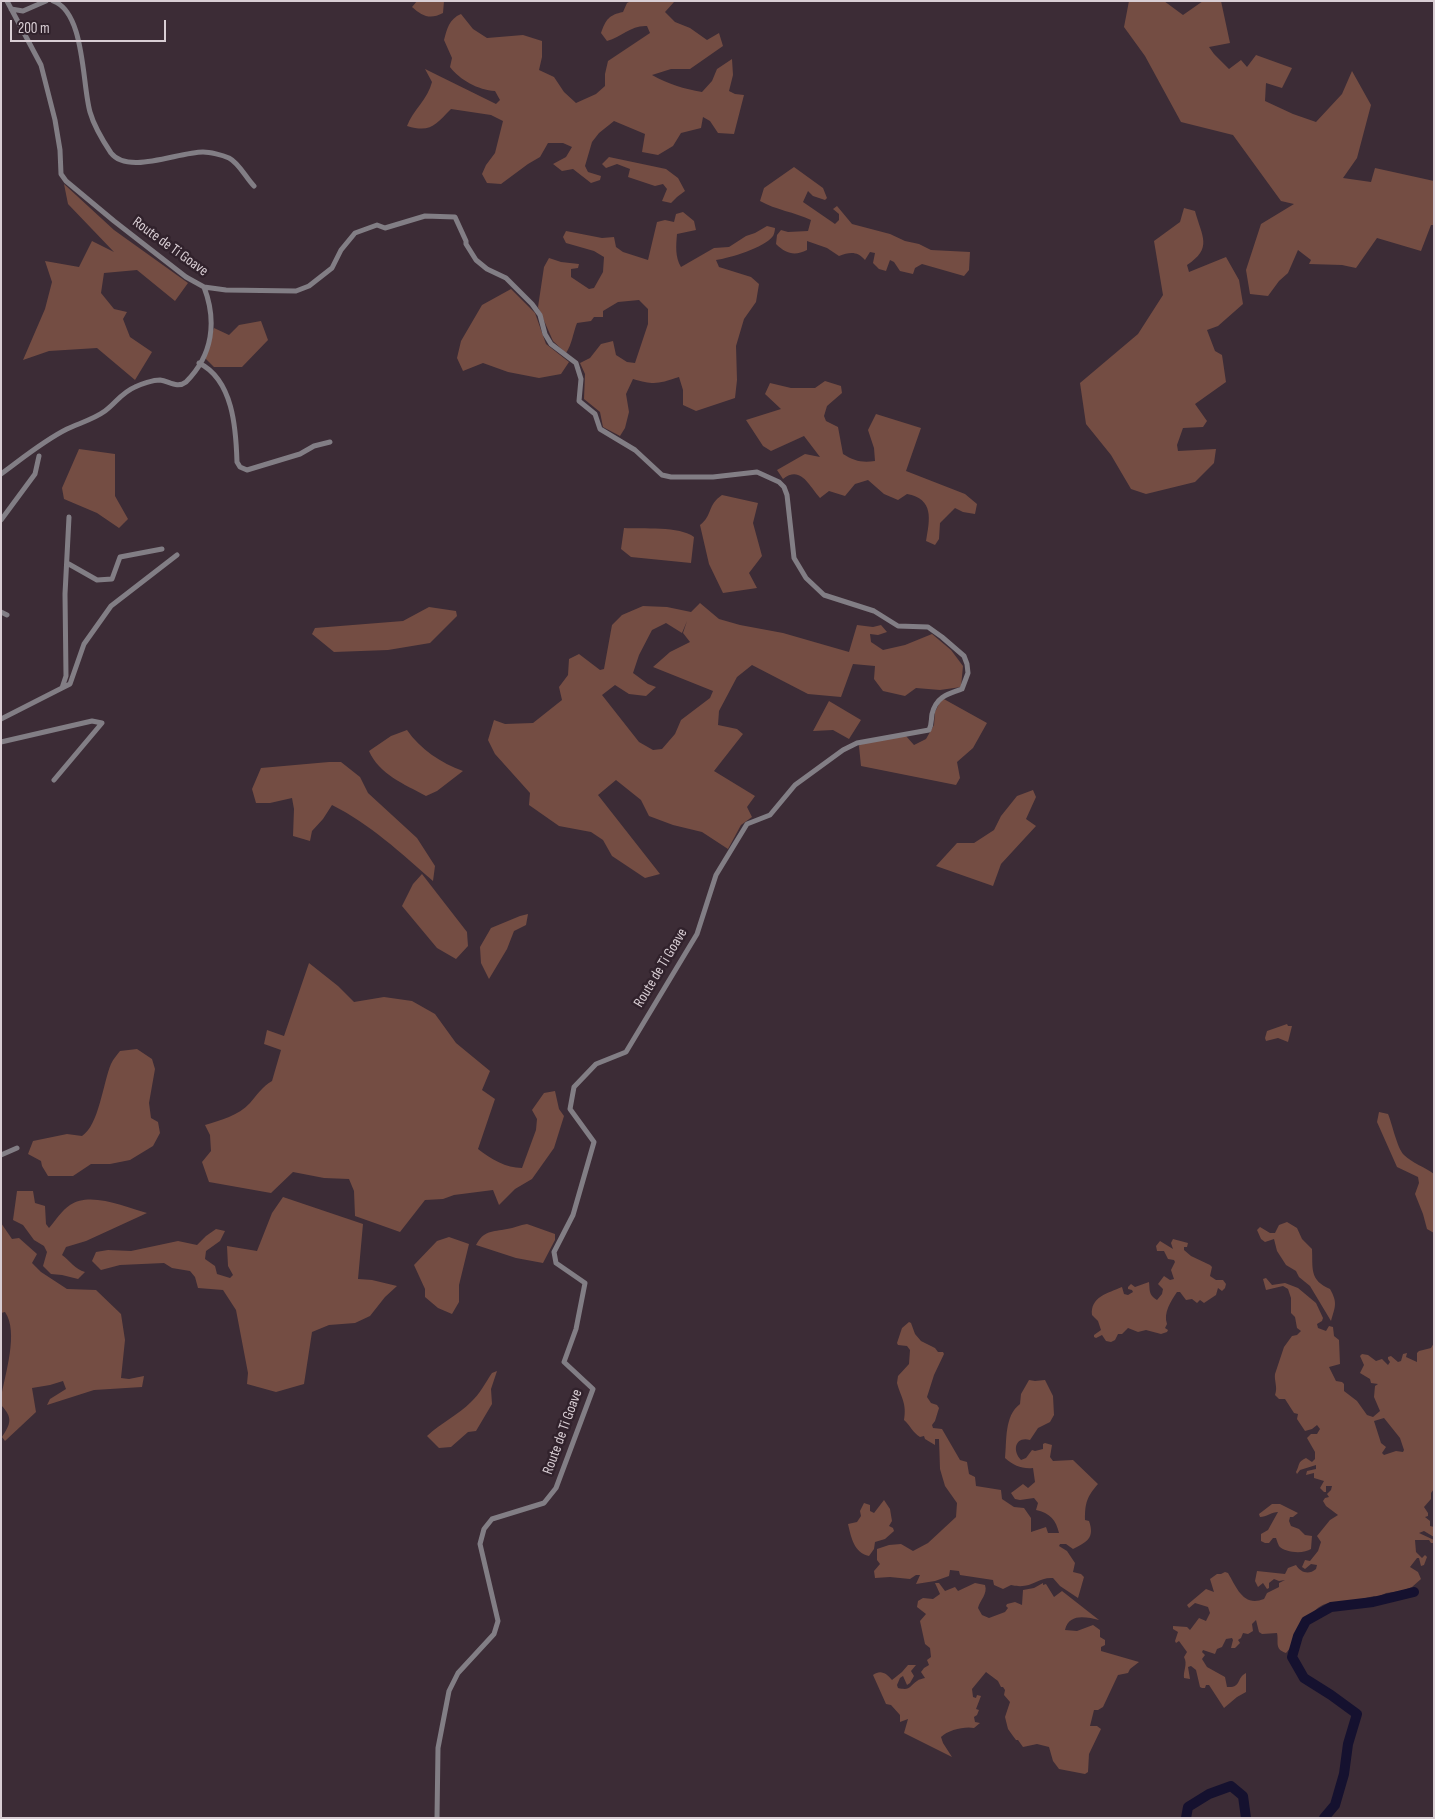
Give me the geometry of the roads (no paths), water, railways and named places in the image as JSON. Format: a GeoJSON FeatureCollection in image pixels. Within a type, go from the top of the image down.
{"type":"FeatureCollection","features":[{"type":"Feature","properties":{"kind":"street","name":"Route de Ti Goave"},"geometry":{"type":"LineString","coordinates":[[6,1],[40,65],[55,120],[60,150],[61,174],[66,181],[114,221],[186,277],[204,287],[226,290],[296,291],[309,286],[332,268],[341,250],[355,234],[377,225],[385,228],[425,216],[456,217],[466,244],[476,260],[486,269],[501,275],[511,282],[540,315],[545,334],[551,344],[576,362],[581,379],[579,401],[595,414],[600,429],[635,450],[662,475],[671,477],[714,477],[757,472],[779,482],[784,487],[787,495],[794,558],[806,578],[824,595],[874,611],[898,626],[928,627],[942,636],[964,656],[967,664],[968,673],[962,689],[938,700],[932,714],[932,725],[929,730],[857,743],[843,750],[795,785],[770,815],[747,824],[716,875],[696,934],[626,1052],[596,1064],[574,1087],[570,1109],[594,1142],[573,1215],[554,1252],[556,1263],[585,1284],[576,1329],[564,1362],[593,1389],[556,1488],[544,1504],[492,1519],[484,1529],[480,1544],[498,1621],[494,1634],[458,1673],[448,1690],[438,1748],[437,1818]]}},
{"type":"Feature","properties":{"kind":"street"},"geometry":{"type":"LineString","coordinates":[[10,8],[24,11],[46,1]]}},
{"type":"Feature","properties":{"kind":"street"},"geometry":{"type":"LineString","coordinates":[[53,1],[63,7],[70,16],[76,30],[91,114],[105,143],[116,158],[138,164],[204,152],[228,158],[236,163],[254,186]]}},
{"type":"Feature","properties":{"kind":"street"},"geometry":{"type":"LineString","coordinates":[[1,474],[67,429],[106,410],[120,395],[135,386],[161,380],[179,385],[184,383],[199,363],[210,343],[212,312],[204,287]]}},
{"type":"Feature","properties":{"kind":"street"},"geometry":{"type":"LineString","coordinates":[[199,363],[209,368],[220,382],[230,403],[236,462],[240,467],[247,470],[300,454],[314,446],[330,442]]}},
{"type":"Feature","properties":{"kind":"street"},"geometry":{"type":"LineString","coordinates":[[1,520],[36,474],[39,456]]}},
{"type":"Feature","properties":{"kind":"street"},"geometry":{"type":"LineString","coordinates":[[62,688],[66,676],[64,594],[68,563],[69,518]]}},
{"type":"Feature","properties":{"kind":"street"},"geometry":{"type":"LineString","coordinates":[[68,563],[97,580],[112,579],[120,557],[162,549]]}},
{"type":"Feature","properties":{"kind":"street"},"geometry":{"type":"LineString","coordinates":[[1,719],[70,684],[84,644],[112,606],[177,555]]}},
{"type":"Feature","properties":{"kind":"street"},"geometry":{"type":"LineString","coordinates":[[1,612],[7,615]]}},
{"type":"Feature","properties":{"kind":"street"},"geometry":{"type":"LineString","coordinates":[[1,742],[92,721],[102,724],[54,780]]}},
{"type":"Feature","properties":{"kind":"street"},"geometry":{"type":"LineString","coordinates":[[1,1155],[16,1148]]}},
{"type":"Feature","properties":{"kind":"waterway"},"geometry":{"type":"LineString","coordinates":[[1324,1818],[1335,1805],[1344,1774],[1348,1744],[1357,1714],[1304,1678],[1292,1657],[1298,1636],[1306,1621],[1331,1607],[1373,1602],[1414,1592]]}},
{"type":"Feature","properties":{"kind":"waterway"},"geometry":{"type":"LineString","coordinates":[[1186,1818],[1188,1807],[1209,1794],[1231,1786],[1243,1796],[1246,1818]]}}]}
